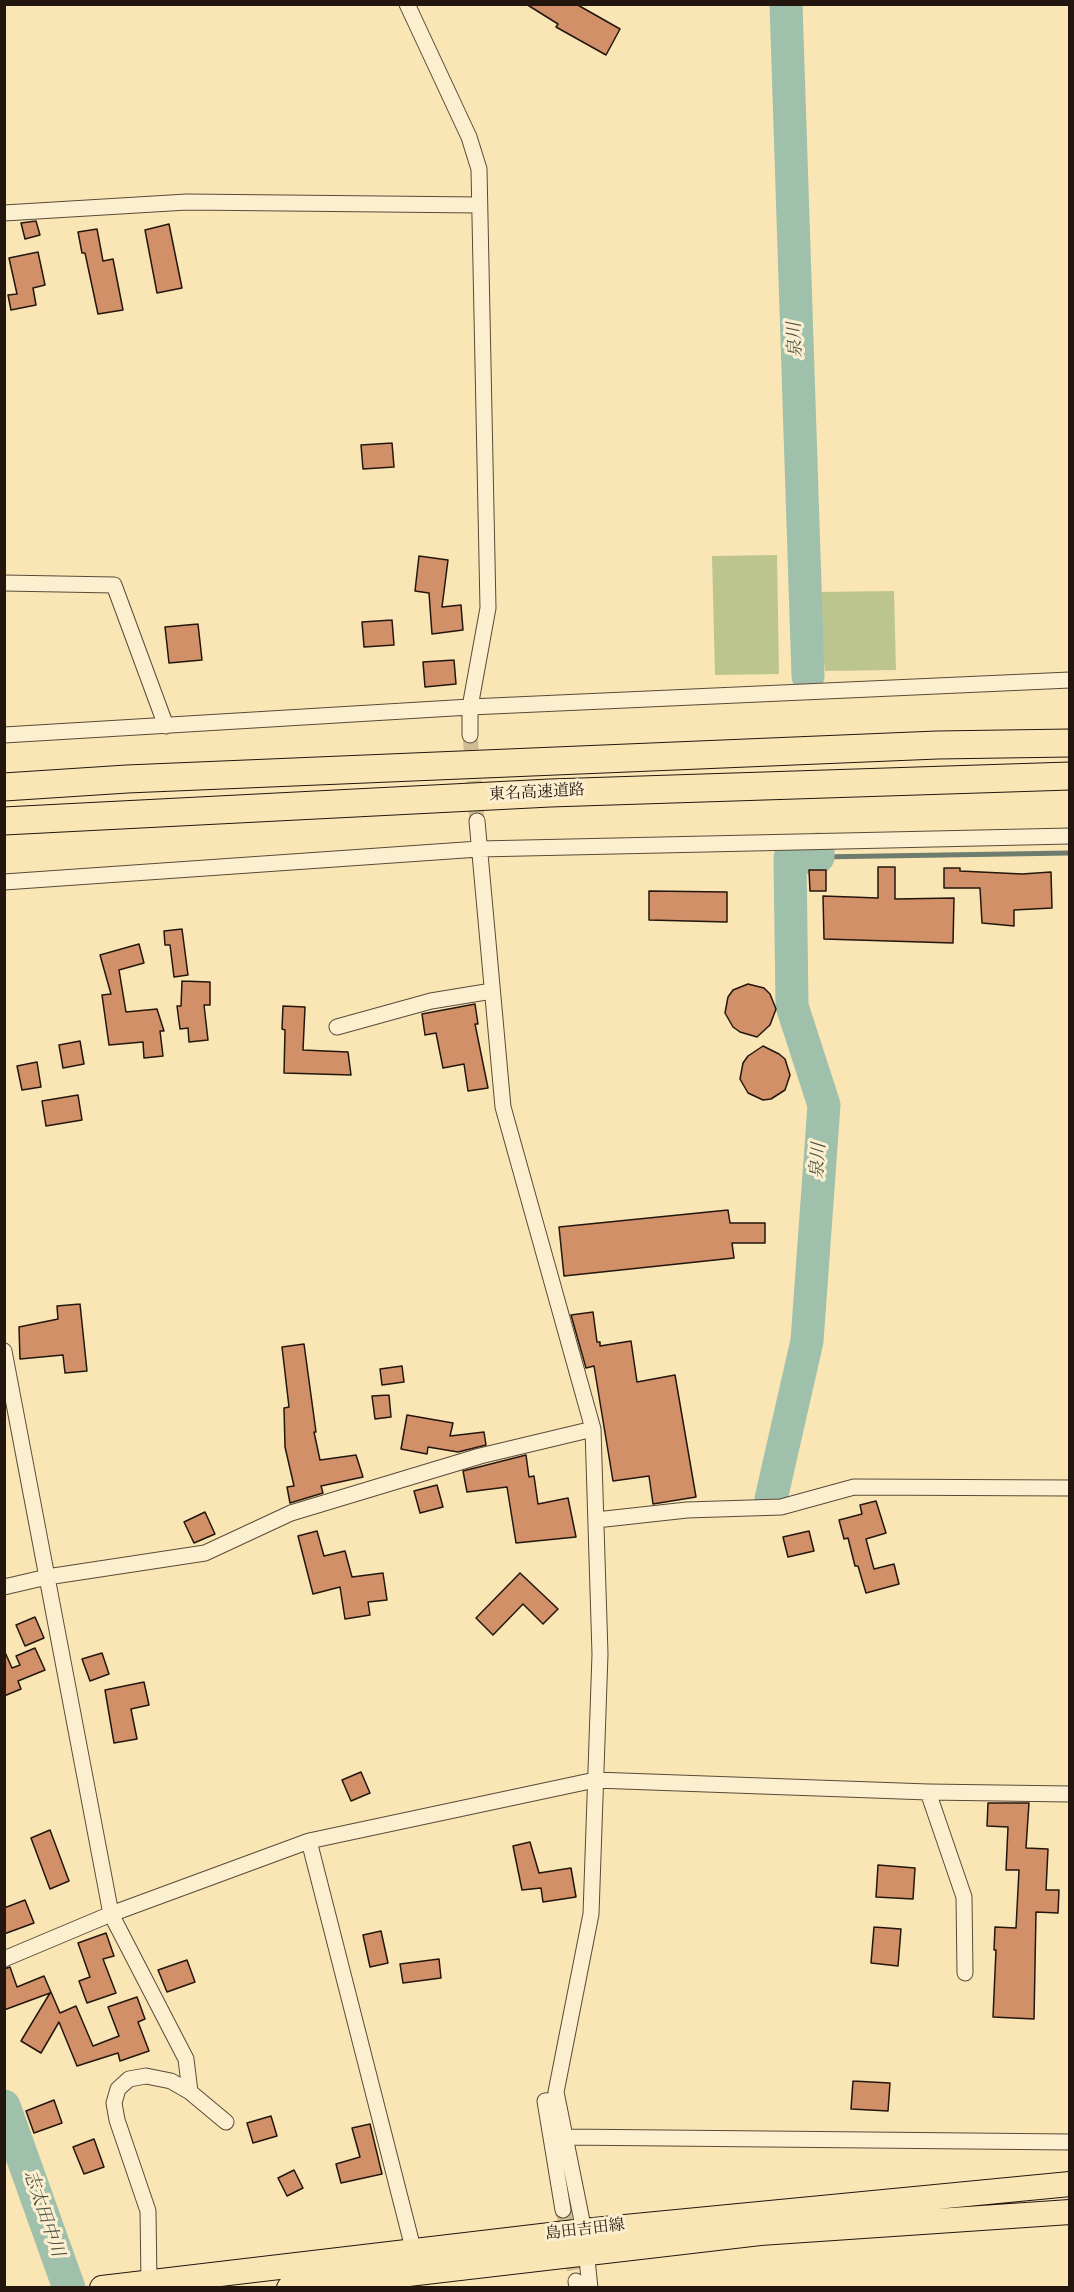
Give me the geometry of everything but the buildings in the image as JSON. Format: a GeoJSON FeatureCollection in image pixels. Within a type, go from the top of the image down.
{"type":"FeatureCollection","features":[{"type":"Feature","properties":{"kind":"highway","name":"東名高速道路"},"geometry":{"type":"LineString","coordinates":[[4,787],[139,778],[913,746],[1070,743]]}},
{"type":"Feature","properties":{"kind":"highway","name":"東名高速道路"},"geometry":{"type":"LineString","coordinates":[[4,821],[550,793],[1070,777]]}},
{"type":"Feature","properties":{"kind":"main road","name":"島田吉田線"},"geometry":{"type":"LineString","coordinates":[[289,2288],[413,2271],[585,2241],[1070,2184]]}},
{"type":"Feature","properties":{"kind":"main road","name":"島田吉田線"},"geometry":{"type":"LineString","coordinates":[[585,2241],[760,2233],[1070,2212]]}},
{"type":"Feature","properties":{"kind":"main road","name":"島田吉田線"},"geometry":{"type":"LineString","coordinates":[[102,2288],[149,2282],[413,2271]]}},
{"type":"Feature","properties":{"kind":"street"},"geometry":{"type":"LineString","coordinates":[[406,4],[469,137],[479,169],[488,608],[470,707],[470,735]]}},
{"type":"Feature","properties":{"kind":"street"},"geometry":{"type":"LineString","coordinates":[[4,213],[187,202],[479,206]]}},
{"type":"Feature","properties":{"kind":"street"},"geometry":{"type":"LineString","coordinates":[[4,583],[114,585],[166,726]]}},
{"type":"Feature","properties":{"kind":"street"},"geometry":{"type":"LineString","coordinates":[[4,735],[470,707],[1070,680]]}},
{"type":"Feature","properties":{"kind":"street"},"geometry":{"type":"LineString","coordinates":[[477,821],[502,1107],[593,1429],[600,1654],[591,1914],[556,2092],[585,2241],[581,2285]]}},
{"type":"Feature","properties":{"kind":"street"},"geometry":{"type":"LineString","coordinates":[[4,882],[479,849],[1070,836]]}},
{"type":"Feature","properties":{"kind":"street"},"geometry":{"type":"LineString","coordinates":[[337,1027],[430,1001],[492,991]]}},
{"type":"Feature","properties":{"kind":"street"},"geometry":{"type":"LineString","coordinates":[[4,1351],[111,1914],[186,2059],[190,2092]]}},
{"type":"Feature","properties":{"kind":"street"},"geometry":{"type":"LineString","coordinates":[[4,1587],[47,1577],[205,1553],[291,1513],[480,1456],[593,1429]]}},
{"type":"Feature","properties":{"kind":"street"},"geometry":{"type":"LineString","coordinates":[[596,1520],[687,1510],[780,1507],[854,1488],[1070,1488]]}},
{"type":"Feature","properties":{"kind":"street"},"geometry":{"type":"LineString","coordinates":[[4,1959],[111,1914],[309,1841],[595,1780],[928,1792],[1070,1794]]}},
{"type":"Feature","properties":{"kind":"street"},"geometry":{"type":"LineString","coordinates":[[928,1792],[964,1898],[965,1973]]}},
{"type":"Feature","properties":{"kind":"street"},"geometry":{"type":"LineString","coordinates":[[309,1841],[413,2271]]}},
{"type":"Feature","properties":{"kind":"street"},"geometry":{"type":"LineString","coordinates":[[149,2282],[148,2211],[114,2103],[118,2089],[129,2079],[146,2076],[171,2081],[190,2092],[226,2122]]}},
{"type":"Feature","properties":{"kind":"street"},"geometry":{"type":"LineString","coordinates":[[557,2100],[545,2101],[563,2210]]}},
{"type":"Feature","properties":{"kind":"street"},"geometry":{"type":"LineString","coordinates":[[565,2137],[1070,2142]]}},
{"type":"Feature","properties":{"kind":"green space"},"geometry":{"type":"Polygon","coordinates":[[[777,555],[779,674],[715,675],[712,556],[777,555]]]}},
{"type":"Feature","properties":{"kind":"green space"},"geometry":{"type":"Polygon","coordinates":[[[894,591],[896,670],[825,671],[817,592],[894,591]]]}},
{"type":"Feature","properties":{"kind":"waterway","name":"泉川"},"geometry":{"type":"LineString","coordinates":[[786,4],[808,676]]}},
{"type":"Feature","properties":{"kind":"waterway","name":"泉川"},"geometry":{"type":"LineString","coordinates":[[771,1499],[807,1341],[824,1105],[792,1006],[790,858],[818,857],[818,849]]}},
{"type":"Feature","properties":{"kind":"waterway"},"geometry":{"type":"LineString","coordinates":[[818,857],[1070,853]]}},
{"type":"Feature","properties":{"kind":"waterway","name":"志太田中川"},"geometry":{"type":"LineString","coordinates":[[4,2106],[69,2288]]}},
{"type":"Feature","properties":{"kind":"tunnel"},"geometry":{"type":"LineString","coordinates":[[470,735],[477,821]]}},
{"type":"Feature","properties":{"kind":"tunnel"},"geometry":{"type":"LineString","coordinates":[[563,2210],[576,2281]]}}]}
